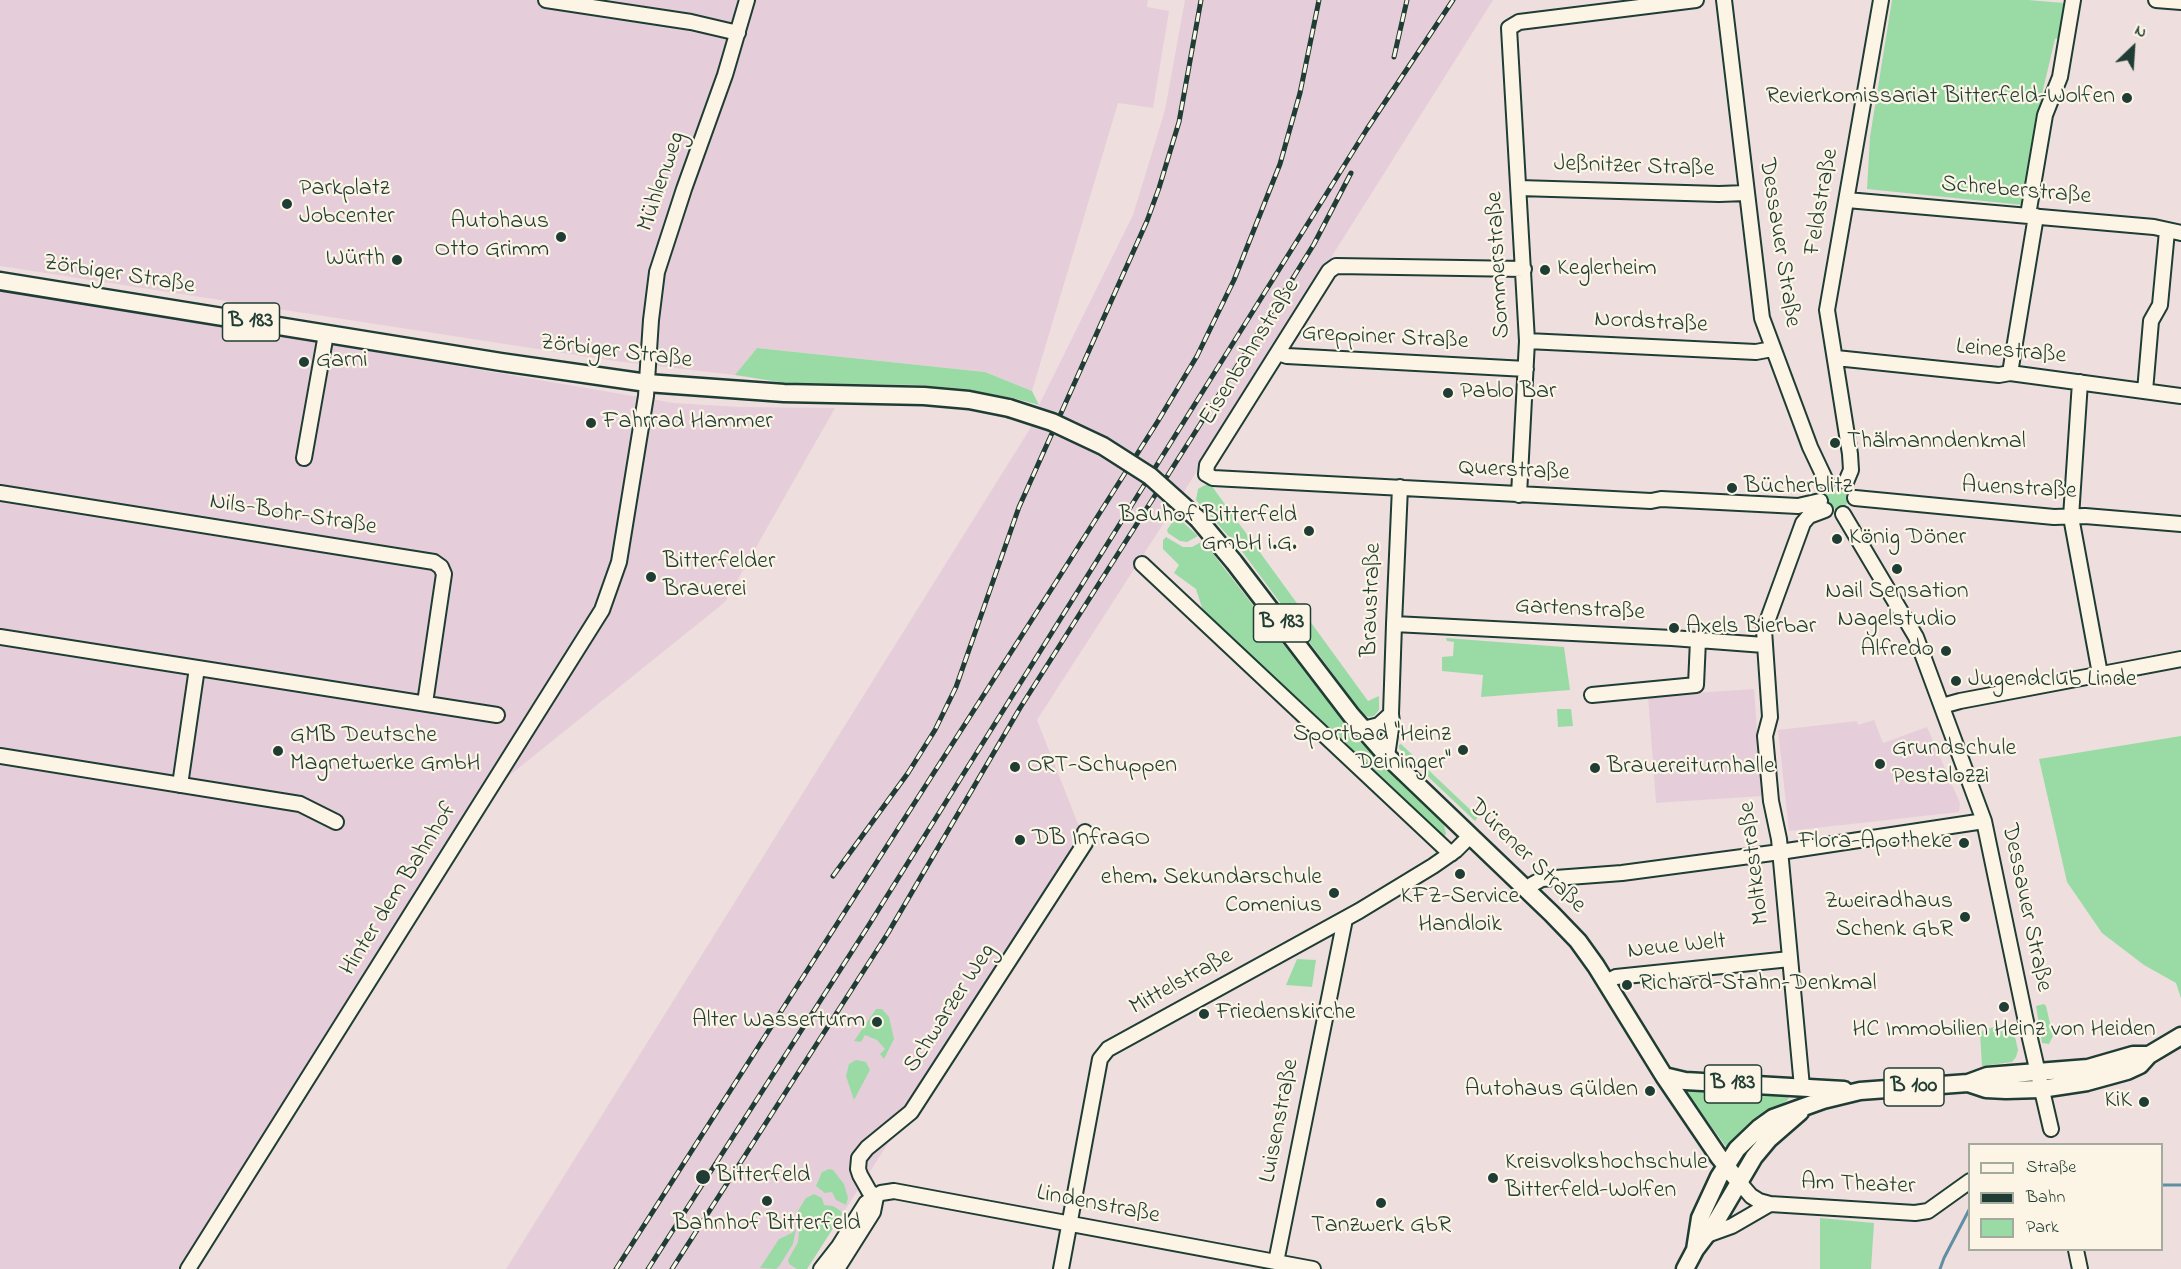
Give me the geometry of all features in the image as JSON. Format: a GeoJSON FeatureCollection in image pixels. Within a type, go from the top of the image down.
{"type":"FeatureCollection","features":[{"type":"Feature","properties":{"kind":"main road","name":"Zörbiger Straße"},"geometry":{"type":"LineString","coordinates":[[0,281],[501,362],[647,383],[784,393],[924,396],[969,400],[1009,408],[1052,422],[1103,446],[1150,476],[1198,519]]}},
{"type":"Feature","properties":{"kind":"main road","name":"Dürener Straße"},"geometry":{"type":"LineString","coordinates":[[1198,519],[1241,570],[1363,729],[1387,756],[1578,941],[1664,1077],[1739,1182]]}},
{"type":"Feature","properties":{"kind":"main road","name":"B 100"},"geometry":{"type":"LineString","coordinates":[[1695,1250],[1700,1218],[1712,1189],[1737,1149],[1773,1118],[1840,1095],[1860,1091],[1968,1083],[1987,1076],[2039,1081],[2133,1055],[2149,1055],[2181,1036]]}},
{"type":"Feature","properties":{"kind":"main road","name":"B 183"},"geometry":{"type":"LineString","coordinates":[[1664,1077],[1685,1082],[1860,1091]]}},
{"type":"Feature","properties":{"kind":"main road","name":"B 100"},"geometry":{"type":"LineString","coordinates":[[1685,1269],[1754,1157],[1769,1139],[1807,1106]]}},
{"type":"Feature","properties":{"kind":"street"},"geometry":{"type":"LineString","coordinates":[[546,0],[691,22],[738,33]]}},
{"type":"Feature","properties":{"kind":"street","name":"Mühlenweg"},"geometry":{"type":"LineString","coordinates":[[647,383],[657,272],[738,33],[747,0]]}},
{"type":"Feature","properties":{"kind":"street","name":"Sommerstraße"},"geometry":{"type":"LineString","coordinates":[[1519,495],[1527,341],[1510,26],[1519,22],[1696,0]]}},
{"type":"Feature","properties":{"kind":"street","name":"Dessauer Straße"},"geometry":{"type":"LineString","coordinates":[[1724,0],[1761,312],[1772,349],[1827,483]]}},
{"type":"Feature","properties":{"kind":"street","name":"Feldstraße"},"geometry":{"type":"LineString","coordinates":[[1846,482],[1851,468],[1851,458],[1827,310],[1881,0]]}},
{"type":"Feature","properties":{"kind":"street"},"geometry":{"type":"LineString","coordinates":[[2010,373],[2044,115],[2060,77],[2073,0]]}},
{"type":"Feature","properties":{"kind":"street"},"geometry":{"type":"LineString","coordinates":[[2156,0],[2181,2]]}},
{"type":"Feature","properties":{"kind":"street","name":"Jeßnitzer Straße"},"geometry":{"type":"LineString","coordinates":[[1520,188],[1746,193]]}},
{"type":"Feature","properties":{"kind":"street","name":"Schreberstraße"},"geometry":{"type":"LineString","coordinates":[[1847,200],[2154,227],[2174,232]]}},
{"type":"Feature","properties":{"kind":"street"},"geometry":{"type":"LineString","coordinates":[[2145,391],[2151,321],[2160,305],[2174,232]]}},
{"type":"Feature","properties":{"kind":"street","name":"Eisenbahnstraße"},"geometry":{"type":"LineString","coordinates":[[1206,474],[1208,465],[1329,271],[1336,266],[1524,269]]}},
{"type":"Feature","properties":{"kind":"street"},"geometry":{"type":"LineString","coordinates":[[304,458],[326,334]]}},
{"type":"Feature","properties":{"kind":"street","name":"Nordstraße"},"geometry":{"type":"LineString","coordinates":[[1527,341],[1756,352],[1772,349]]}},
{"type":"Feature","properties":{"kind":"street","name":"Greppiner Straße"},"geometry":{"type":"LineString","coordinates":[[1278,353],[1287,356],[1526,369]]}},
{"type":"Feature","properties":{"kind":"street","name":"Leinestraße"},"geometry":{"type":"LineString","coordinates":[[1836,358],[1999,375],[2010,373],[2181,396]]}},
{"type":"Feature","properties":{"kind":"street"},"geometry":{"type":"LineString","coordinates":[[2080,382],[2071,517],[2100,674]]}},
{"type":"Feature","properties":{"kind":"street","name":"Hinter dem Bahnhof"},"geometry":{"type":"LineString","coordinates":[[188,1269],[598,617],[608,596],[619,562],[647,383]]}},
{"type":"Feature","properties":{"kind":"street","name":"Querstraße"},"geometry":{"type":"LineString","coordinates":[[1206,474],[1213,478],[1400,487],[1418,490],[1823,506]]}},
{"type":"Feature","properties":{"kind":"street"},"geometry":{"type":"LineString","coordinates":[[1834,480],[1846,482],[1853,489],[1855,498],[1850,510],[1835,515],[1823,506],[1821,491],[1827,483],[1834,480]]}},
{"type":"Feature","properties":{"kind":"street","name":"Braustraße"},"geometry":{"type":"LineString","coordinates":[[1387,756],[1391,736],[1400,487]]}},
{"type":"Feature","properties":{"kind":"street","name":"Nils-Bohr-Straße"},"geometry":{"type":"LineString","coordinates":[[0,493],[434,562],[441,567],[444,574],[425,703]]}},
{"type":"Feature","properties":{"kind":"street","name":"Auenstraße"},"geometry":{"type":"LineString","coordinates":[[1855,498],[2054,518],[2085,516],[2181,524]]}},
{"type":"Feature","properties":{"kind":"street","name":"Moltkestraße"},"geometry":{"type":"LineString","coordinates":[[1802,1087],[1780,852],[1771,801],[1765,736],[1770,717],[1764,630],[1803,523],[1823,506]]}},
{"type":"Feature","properties":{"kind":"street","name":"Dessauer Straße"},"geometry":{"type":"LineString","coordinates":[[1842,514],[1916,637],[1984,821],[2051,1129]]}},
{"type":"Feature","properties":{"kind":"street","name":"Dürener Straße"},"geometry":{"type":"LineString","coordinates":[[1142,564],[1451,854]]}},
{"type":"Feature","properties":{"kind":"street","name":"Gartenstraße"},"geometry":{"type":"LineString","coordinates":[[1394,624],[1764,645]]}},
{"type":"Feature","properties":{"kind":"street"},"geometry":{"type":"LineString","coordinates":[[0,637],[497,715]]}},
{"type":"Feature","properties":{"kind":"street"},"geometry":{"type":"LineString","coordinates":[[1592,694],[1696,685],[1698,640]]}},
{"type":"Feature","properties":{"kind":"street"},"geometry":{"type":"LineString","coordinates":[[1942,706],[1960,700],[2181,659]]}},
{"type":"Feature","properties":{"kind":"street"},"geometry":{"type":"LineString","coordinates":[[180,785],[196,668]]}},
{"type":"Feature","properties":{"kind":"street"},"geometry":{"type":"LineString","coordinates":[[1363,729],[1380,724],[1391,714]]}},
{"type":"Feature","properties":{"kind":"street"},"geometry":{"type":"LineString","coordinates":[[0,756],[300,804],[336,822]]}},
{"type":"Feature","properties":{"kind":"street"},"geometry":{"type":"LineString","coordinates":[[1527,890],[1542,879],[1622,873],[1984,821]]}},
{"type":"Feature","properties":{"kind":"street","name":"Schwarzer Weg"},"geometry":{"type":"LineString","coordinates":[[876,1197],[869,1191],[860,1175],[859,1158],[867,1148],[911,1112],[1085,843],[1085,832]]}},
{"type":"Feature","properties":{"kind":"street","name":"Mittelstraße"},"geometry":{"type":"LineString","coordinates":[[1061,1269],[1100,1059],[1108,1049],[1345,919],[1451,854],[1470,836]]}},
{"type":"Feature","properties":{"kind":"street","name":"Luisenstraße"},"geometry":{"type":"LineString","coordinates":[[1276,1262],[1345,919]]}},
{"type":"Feature","properties":{"kind":"street","name":"Neue Welt"},"geometry":{"type":"LineString","coordinates":[[1606,982],[1616,977],[1790,960]]}},
{"type":"Feature","properties":{"kind":"street","name":"Am Theater"},"geometry":{"type":"LineString","coordinates":[[1739,1182],[1759,1202],[1770,1204],[1915,1213],[1928,1211],[1968,1182]]}},
{"type":"Feature","properties":{"kind":"street","name":"Lindenstraße"},"geometry":{"type":"LineString","coordinates":[[876,1197],[881,1193],[894,1191],[1313,1269]]}},
{"type":"Feature","properties":{"kind":"street"},"geometry":{"type":"LineString","coordinates":[[821,1269],[862,1208],[876,1197]]}},
{"type":"Feature","properties":{"kind":"street"},"geometry":{"type":"LineString","coordinates":[[837,1269],[873,1212],[876,1197]]}},
{"type":"Feature","properties":{"kind":"street","name":"Am Theater"},"geometry":{"type":"LineString","coordinates":[[1707,1235],[1732,1226],[1770,1204]]}},
{"type":"Feature","properties":{"kind":"street"},"geometry":{"type":"LineString","coordinates":[[2076,1251],[2080,1269]]}},
{"type":"Feature","properties":{"kind":"shaded area"},"geometry":{"type":"Polygon","coordinates":[[[0,0],[1148,0],[1147,7],[1169,11],[1153,108],[1118,103],[1032,391],[985,372],[757,348],[735,375],[615,361],[0,266],[0,0]]]}},
{"type":"Feature","properties":{"kind":"shaded area","name":"Bahnhof Bitterfeld"},"geometry":{"type":"Polygon","coordinates":[[[1185,0],[1493,0],[1185,490],[1037,720],[1082,834],[1080,846],[807,1269],[506,1269],[1031,427],[1039,405],[1133,215],[1165,110],[1185,0]]]}},
{"type":"Feature","properties":{"kind":"shaded area"},"geometry":{"type":"Polygon","coordinates":[[[0,288],[674,403],[740,407],[835,408],[725,602],[505,779],[187,1269],[0,1269],[0,288]]]}},
{"type":"Feature","properties":{"kind":"shaded area"},"geometry":{"type":"Polygon","coordinates":[[[1754,689],[1762,796],[1656,803],[1648,696],[1754,689]]]}},
{"type":"Feature","properties":{"kind":"shaded area"},"geometry":{"type":"Polygon","coordinates":[[[1874,720],[1883,743],[1927,727],[1960,803],[1959,812],[1789,831],[1778,730],[1857,721],[1858,725],[1874,720]]]}},
{"type":"Feature","properties":{"kind":"green space"},"geometry":{"type":"Polygon","coordinates":[[[1892,0],[2028,0],[2064,3],[2066,11],[2062,37],[2055,39],[2037,115],[2029,156],[2032,161],[2023,205],[1867,189],[1870,137],[1892,0]]]}},
{"type":"Feature","properties":{"kind":"green space"},"geometry":{"type":"Polygon","coordinates":[[[757,348],[985,372],[1032,391],[1039,405],[964,389],[919,385],[786,383],[735,375],[757,348]]]}},
{"type":"Feature","properties":{"kind":"green space"},"geometry":{"type":"Polygon","coordinates":[[[1211,485],[1368,701],[1379,696],[1379,710],[1374,716],[1368,717],[1362,713],[1241,550],[1196,500],[1198,489],[1211,485]]]}},
{"type":"Feature","properties":{"kind":"green space"},"geometry":{"type":"Polygon","coordinates":[[[1837,485],[1846,488],[1849,497],[1846,506],[1837,509],[1828,506],[1825,497],[1828,488],[1837,485]]]}},
{"type":"Feature","properties":{"kind":"green space"},"geometry":{"type":"Polygon","coordinates":[[[1176,516],[1198,536],[1187,542],[1180,541],[1168,533],[1167,530],[1176,516]]]}},
{"type":"Feature","properties":{"kind":"green space"},"geometry":{"type":"Polygon","coordinates":[[[1166,537],[1183,547],[1192,547],[1203,541],[1357,739],[1444,825],[1446,834],[1443,839],[1353,756],[1350,747],[1325,724],[1321,727],[1205,617],[1196,589],[1174,573],[1179,565],[1163,549],[1163,540],[1166,537]]]}},
{"type":"Feature","properties":{"kind":"green space"},"geometry":{"type":"Polygon","coordinates":[[[1446,638],[1564,647],[1570,690],[1481,697],[1483,675],[1442,671],[1442,657],[1453,656],[1454,642],[1447,641],[1446,638]]]}},
{"type":"Feature","properties":{"kind":"green space"},"geometry":{"type":"Polygon","coordinates":[[[1557,709],[1571,709],[1573,726],[1558,727],[1557,709]]]}},
{"type":"Feature","properties":{"kind":"green space"},"geometry":{"type":"Polygon","coordinates":[[[2181,736],[2181,998],[2176,983],[2144,965],[2102,933],[2067,882],[2039,759],[2181,736]]]}},
{"type":"Feature","properties":{"kind":"green space"},"geometry":{"type":"Polygon","coordinates":[[[1401,744],[1478,817],[1475,821],[1403,753],[1399,748],[1401,744]]]}},
{"type":"Feature","properties":{"kind":"green space"},"geometry":{"type":"Polygon","coordinates":[[[1297,959],[1316,960],[1312,987],[1286,985],[1297,959]]]}},
{"type":"Feature","properties":{"kind":"green space"},"geometry":{"type":"Polygon","coordinates":[[[2044,1004],[2053,1036],[2049,1044],[2042,1043],[2036,1006],[2044,1004]]]}},
{"type":"Feature","properties":{"kind":"green space"},"geometry":{"type":"Polygon","coordinates":[[[876,1009],[882,1009],[889,1017],[894,1039],[884,1059],[880,1054],[885,1049],[877,1040],[865,1035],[861,1042],[854,1041],[876,1009]]]}},
{"type":"Feature","properties":{"kind":"green space"},"geometry":{"type":"Polygon","coordinates":[[[2012,1024],[2018,1050],[2016,1057],[2012,1062],[1982,1066],[1980,1033],[1985,1029],[2012,1024]]]}},
{"type":"Feature","properties":{"kind":"green space"},"geometry":{"type":"Polygon","coordinates":[[[856,1060],[866,1062],[870,1070],[854,1100],[846,1076],[849,1064],[856,1060]]]}},
{"type":"Feature","properties":{"kind":"green space"},"geometry":{"type":"Polygon","coordinates":[[[1688,1089],[1786,1093],[1789,1096],[1788,1100],[1756,1121],[1730,1149],[1686,1092],[1688,1089]]]}},
{"type":"Feature","properties":{"kind":"green space"},"geometry":{"type":"Polygon","coordinates":[[[833,1170],[844,1184],[848,1198],[846,1205],[836,1200],[832,1192],[825,1193],[816,1186],[822,1172],[833,1170]]]}},
{"type":"Feature","properties":{"kind":"green space"},"geometry":{"type":"Polygon","coordinates":[[[814,1194],[822,1198],[824,1205],[833,1206],[842,1214],[807,1269],[797,1269],[789,1264],[788,1260],[798,1242],[800,1222],[796,1214],[806,1198],[814,1194]]]}},
{"type":"Feature","properties":{"kind":"green space"},"geometry":{"type":"Polygon","coordinates":[[[1820,1218],[1874,1223],[1871,1269],[1820,1269],[1820,1218]]]}},
{"type":"Feature","properties":{"kind":"green space"},"geometry":{"type":"Polygon","coordinates":[[[796,1229],[793,1244],[780,1265],[776,1269],[760,1268],[779,1239],[796,1229]]]}},
{"type":"Feature","properties":{"kind":"waterway"},"geometry":{"type":"LineString","coordinates":[[2163,1185],[2181,1185]]}},
{"type":"Feature","properties":{"kind":"waterway"},"geometry":{"type":"LineString","coordinates":[[1940,1269],[1968,1212]]}},
{"type":"Feature","properties":{"kind":"railway"},"geometry":{"type":"LineString","coordinates":[[833,876],[908,773],[935,730],[956,687],[1019,507],[1147,221],[1159,188],[1179,122],[1201,0]]}},
{"type":"Feature","properties":{"kind":"railway"},"geometry":{"type":"LineString","coordinates":[[616,1269],[1056,582],[1197,356],[1234,280],[1280,164],[1300,93],[1319,0]]}},
{"type":"Feature","properties":{"kind":"railway"},"geometry":{"type":"LineString","coordinates":[[1394,57],[1407,0]]}},
{"type":"Feature","properties":{"kind":"railway"},"geometry":{"type":"LineString","coordinates":[[648,1269],[867,928],[1367,129],[1453,0]]}},
{"type":"Feature","properties":{"kind":"railway"},"geometry":{"type":"LineString","coordinates":[[672,1269],[888,933],[1020,708],[1314,244],[1351,173]]}},
{"type":"Feature","properties":{"kind":"place","name":"Revierkomissariat Bitterfeld-Wolfen"},"geometry":{"type":"Point","coordinates":[2127,98]}},
{"type":"Feature","properties":{"kind":"place","name":"Parkplatz Jobcenter"},"geometry":{"type":"Point","coordinates":[287,204]}},
{"type":"Feature","properties":{"kind":"place","name":"Autohaus Otto Grimm"},"geometry":{"type":"Point","coordinates":[561,237]}},
{"type":"Feature","properties":{"kind":"place","name":"Würth"},"geometry":{"type":"Point","coordinates":[397,260]}},
{"type":"Feature","properties":{"kind":"place","name":"Keglerheim"},"geometry":{"type":"Point","coordinates":[1545,270]}},
{"type":"Feature","properties":{"kind":"place","name":"Garni"},"geometry":{"type":"Point","coordinates":[304,362]}},
{"type":"Feature","properties":{"kind":"place","name":"Pablo Bar"},"geometry":{"type":"Point","coordinates":[1448,393]}},
{"type":"Feature","properties":{"kind":"place","name":"Fahrrad Hammer"},"geometry":{"type":"Point","coordinates":[591,423]}},
{"type":"Feature","properties":{"kind":"place","name":"Thälmanndenkmal"},"geometry":{"type":"Point","coordinates":[1835,443]}},
{"type":"Feature","properties":{"kind":"place","name":"Bücherblitz"},"geometry":{"type":"Point","coordinates":[1732,488]}},
{"type":"Feature","properties":{"kind":"place","name":"Bauhof Bitterfeld GmbH i.G."},"geometry":{"type":"Point","coordinates":[1309,531]}},
{"type":"Feature","properties":{"kind":"place","name":"König Döner"},"geometry":{"type":"Point","coordinates":[1837,539]}},
{"type":"Feature","properties":{"kind":"place","name":"Nail Sensation Nagelstudio"},"geometry":{"type":"Point","coordinates":[1897,569]}},
{"type":"Feature","properties":{"kind":"place","name":"Bitterfelder Brauerei"},"geometry":{"type":"Point","coordinates":[651,577]}},
{"type":"Feature","properties":{"kind":"place","name":"Axels Bierbar"},"geometry":{"type":"Point","coordinates":[1674,628]}},
{"type":"Feature","properties":{"kind":"place","name":"Alfredo"},"geometry":{"type":"Point","coordinates":[1946,651]}},
{"type":"Feature","properties":{"kind":"place","name":"Jugendclub Linde"},"geometry":{"type":"Point","coordinates":[1956,681]}},
{"type":"Feature","properties":{"kind":"place","name":"Sportbad \"Heinz Deininger\""},"geometry":{"type":"Point","coordinates":[1463,750]}},
{"type":"Feature","properties":{"kind":"place","name":"GMB Deutsche Magnetwerke GmbH"},"geometry":{"type":"Point","coordinates":[278,751]}},
{"type":"Feature","properties":{"kind":"place","name":"Grundschule Pestalozzi"},"geometry":{"type":"Point","coordinates":[1880,764]}},
{"type":"Feature","properties":{"kind":"place","name":"ORT-Schuppen"},"geometry":{"type":"Point","coordinates":[1015,767]}},
{"type":"Feature","properties":{"kind":"place","name":"Brauereiturnhalle"},"geometry":{"type":"Point","coordinates":[1595,768]}},
{"type":"Feature","properties":{"kind":"place","name":"DB InfraGO"},"geometry":{"type":"Point","coordinates":[1020,840]}},
{"type":"Feature","properties":{"kind":"place","name":"Flora-Apotheke"},"geometry":{"type":"Point","coordinates":[1964,843]}},
{"type":"Feature","properties":{"kind":"place","name":"KFZ-Service Handloik"},"geometry":{"type":"Point","coordinates":[1460,874]}},
{"type":"Feature","properties":{"kind":"place","name":"ehem. Sekundarschule Comenius"},"geometry":{"type":"Point","coordinates":[1334,893]}},
{"type":"Feature","properties":{"kind":"place","name":"Zweiradhaus Schenk GbR"},"geometry":{"type":"Point","coordinates":[1965,917]}},
{"type":"Feature","properties":{"kind":"place","name":"Richard-Stahn-Denkmal"},"geometry":{"type":"Point","coordinates":[1627,985]}},
{"type":"Feature","properties":{"kind":"place","name":"HC Immobilien Heinz von Heiden"},"geometry":{"type":"Point","coordinates":[2004,1007]}},
{"type":"Feature","properties":{"kind":"place","name":"Friedenskirche"},"geometry":{"type":"Point","coordinates":[1204,1014]}},
{"type":"Feature","properties":{"kind":"place","name":"Alter Wasserturm"},"geometry":{"type":"Point","coordinates":[877,1022]}},
{"type":"Feature","properties":{"kind":"place","name":"Autohaus Gülden"},"geometry":{"type":"Point","coordinates":[1650,1091]}},
{"type":"Feature","properties":{"kind":"place","name":"KiK"},"geometry":{"type":"Point","coordinates":[2144,1102]}},
{"type":"Feature","properties":{"kind":"place","name":"Bitterfeld"},"geometry":{"type":"Point","coordinates":[703,1177]}},
{"type":"Feature","properties":{"kind":"place","name":"Kreisvolkshochschule Bitterfeld-Wolfen"},"geometry":{"type":"Point","coordinates":[1493,1178]}},
{"type":"Feature","properties":{"kind":"place","name":"Bahnhof Bitterfeld"},"geometry":{"type":"Point","coordinates":[767,1201]}},
{"type":"Feature","properties":{"kind":"place","name":"Tanzwerk GbR"},"geometry":{"type":"Point","coordinates":[1381,1203]}}]}
